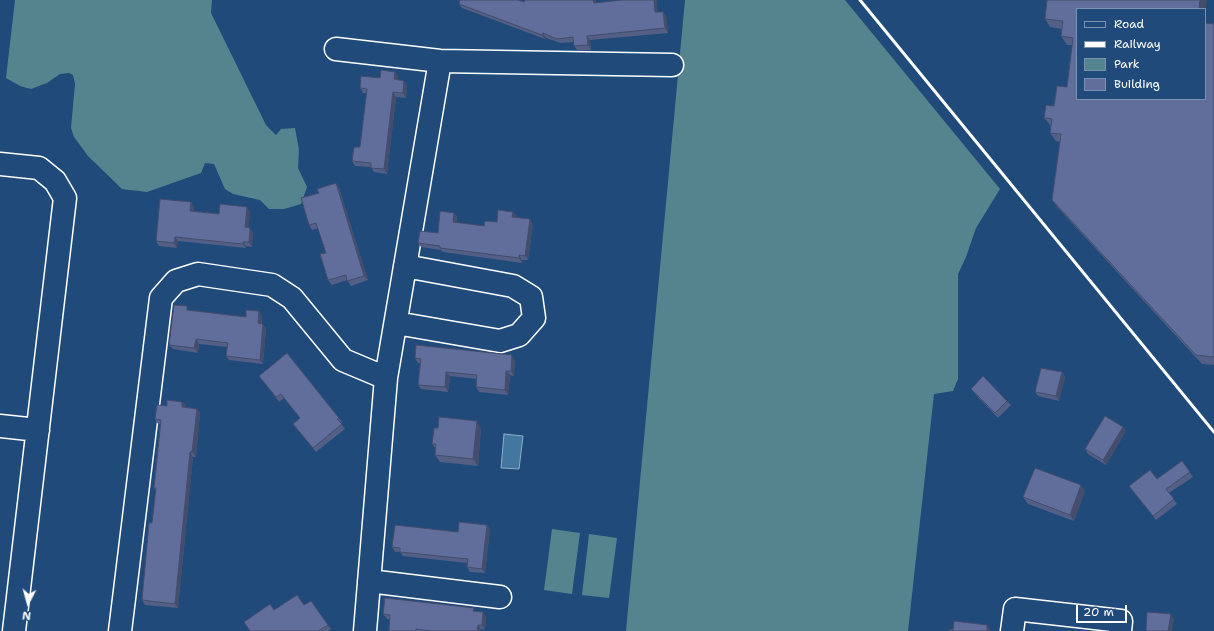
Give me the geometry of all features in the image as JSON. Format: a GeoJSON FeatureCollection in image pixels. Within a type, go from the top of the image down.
{"type":"FeatureCollection","features":[{"type":"Feature","properties":{"kind":"lane"},"geometry":{"type":"LineString","coordinates":[[336,49],[440,61],[672,65]]}},
{"type":"Feature","properties":{"kind":"lane"},"geometry":{"type":"LineString","coordinates":[[365,631],[386,378],[440,61]]}},
{"type":"Feature","properties":{"kind":"lane"},"geometry":{"type":"LineString","coordinates":[[0,164],[39,168],[55,180],[65,198],[14,631]]}},
{"type":"Feature","properties":{"kind":"lane"},"geometry":{"type":"LineString","coordinates":[[396,323],[500,341],[519,335],[534,318],[531,297],[513,286],[405,266]]}},
{"type":"Feature","properties":{"kind":"lane"},"geometry":{"type":"LineString","coordinates":[[120,631],[161,298],[176,281],[198,274],[272,285],[292,298],[343,360],[386,378]]}},
{"type":"Feature","properties":{"kind":"lane"},"geometry":{"type":"LineString","coordinates":[[0,426],[38,430]]}},
{"type":"Feature","properties":{"kind":"lane"},"geometry":{"type":"LineString","coordinates":[[369,581],[500,597]]}},
{"type":"Feature","properties":{"kind":"lane"},"geometry":{"type":"LineString","coordinates":[[1012,631],[1015,609],[1121,621],[1120,631]]}},
{"type":"Feature","properties":{"kind":"green space"},"geometry":{"type":"Polygon","coordinates":[[[15,0],[212,0],[211,13],[266,125],[276,135],[281,129],[295,128],[299,150],[298,168],[307,187],[301,204],[284,209],[269,209],[260,200],[233,194],[225,189],[214,164],[205,163],[201,173],[147,192],[122,189],[88,156],[74,137],[71,128],[75,84],[73,75],[69,73],[60,74],[47,83],[31,89],[20,86],[6,78],[15,0]]]}},
{"type":"Feature","properties":{"kind":"green space"},"geometry":{"type":"Polygon","coordinates":[[[685,0],[845,0],[1000,189],[976,228],[966,257],[958,274],[958,379],[953,391],[934,394],[908,631],[626,631],[685,0]]]}},
{"type":"Feature","properties":{"kind":"green space"},"geometry":{"type":"Polygon","coordinates":[[[552,529],[580,533],[572,594],[544,590],[552,529]]]}},
{"type":"Feature","properties":{"kind":"green space"},"geometry":{"type":"Polygon","coordinates":[[[589,534],[617,538],[609,598],[582,595],[589,534]]]}},
{"type":"Feature","properties":{"kind":"water"},"geometry":{"type":"Polygon","coordinates":[[[504,434],[523,436],[519,469],[501,468],[504,434]]]}},
{"type":"Feature","properties":{"kind":"building"},"geometry":{"type":"Polygon","coordinates":[[[460,0],[518,0],[524,2],[525,0],[593,0],[594,3],[622,0],[654,0],[655,12],[663,12],[665,28],[587,36],[588,45],[574,46],[573,37],[557,39],[543,33],[542,35],[459,4],[460,0]]]}},
{"type":"Feature","properties":{"kind":"building"},"geometry":{"type":"Polygon","coordinates":[[[1047,0],[1200,0],[1199,8],[1076,8],[1076,100],[1206,100],[1206,23],[1214,24],[1214,357],[1196,355],[1052,200],[1061,134],[1050,133],[1052,119],[1044,118],[1046,105],[1054,106],[1057,86],[1067,87],[1073,38],[1061,36],[1063,21],[1045,19],[1047,0]]]}},
{"type":"Feature","properties":{"kind":"building"},"geometry":{"type":"Polygon","coordinates":[[[381,70],[395,72],[394,79],[404,81],[403,93],[393,92],[384,169],[371,168],[371,163],[352,161],[354,147],[360,147],[367,89],[360,88],[361,76],[380,78],[381,70]]]}},
{"type":"Feature","properties":{"kind":"building"},"geometry":{"type":"Polygon","coordinates":[[[336,183],[364,276],[347,281],[346,275],[328,280],[320,254],[326,253],[316,223],[309,225],[301,198],[319,193],[317,189],[336,183]]]}},
{"type":"Feature","properties":{"kind":"building"},"geometry":{"type":"Polygon","coordinates":[[[160,199],[191,202],[190,211],[219,214],[220,204],[247,207],[245,227],[250,228],[249,242],[243,242],[243,244],[175,237],[174,243],[156,241],[160,199]]]}},
{"type":"Feature","properties":{"kind":"building"},"geometry":{"type":"Polygon","coordinates":[[[498,210],[513,212],[512,217],[530,219],[525,256],[519,255],[519,258],[440,248],[440,246],[418,243],[420,231],[438,233],[440,211],[454,213],[453,222],[484,226],[485,221],[497,222],[498,210]]]}},
{"type":"Feature","properties":{"kind":"building"},"geometry":{"type":"Polygon","coordinates":[[[174,305],[187,306],[187,310],[246,317],[246,310],[259,311],[258,323],[263,324],[260,360],[226,356],[228,343],[196,339],[194,348],[169,345],[174,305]]]}},
{"type":"Feature","properties":{"kind":"building"},"geometry":{"type":"Polygon","coordinates":[[[416,345],[512,355],[511,371],[506,371],[505,390],[476,387],[477,375],[446,372],[445,387],[418,385],[421,359],[415,358],[416,345]]]}},
{"type":"Feature","properties":{"kind":"building"},"geometry":{"type":"Polygon","coordinates":[[[287,353],[339,418],[337,419],[342,424],[313,448],[293,424],[300,418],[281,394],[276,397],[259,376],[287,353]]]}},
{"type":"Feature","properties":{"kind":"building"},"geometry":{"type":"Polygon","coordinates":[[[1041,368],[1062,372],[1056,396],[1035,392],[1041,368]]]}},
{"type":"Feature","properties":{"kind":"building"},"geometry":{"type":"Polygon","coordinates":[[[983,376],[1007,401],[995,413],[971,389],[983,376]]]}},
{"type":"Feature","properties":{"kind":"building"},"geometry":{"type":"Polygon","coordinates":[[[167,400],[182,402],[182,407],[197,409],[192,452],[190,452],[175,604],[142,600],[149,523],[152,523],[156,488],[154,488],[161,420],[155,419],[157,405],[167,406],[167,400]]]}},
{"type":"Feature","properties":{"kind":"building"},"geometry":{"type":"Polygon","coordinates":[[[1105,416],[1123,427],[1103,460],[1085,449],[1105,416]]]}},
{"type":"Feature","properties":{"kind":"building"},"geometry":{"type":"Polygon","coordinates":[[[439,417],[477,421],[473,459],[435,455],[436,444],[432,444],[434,428],[438,428],[439,417]]]}},
{"type":"Feature","properties":{"kind":"building"},"geometry":{"type":"Polygon","coordinates":[[[1182,461],[1190,472],[1166,489],[1174,499],[1153,516],[1129,486],[1150,470],[1157,479],[1182,461]]]}},
{"type":"Feature","properties":{"kind":"building"},"geometry":{"type":"Polygon","coordinates":[[[1035,468],[1081,485],[1070,515],[1023,497],[1035,468]]]}},
{"type":"Feature","properties":{"kind":"building"},"geometry":{"type":"Polygon","coordinates":[[[459,522],[487,525],[482,569],[467,567],[468,559],[400,552],[400,548],[392,547],[395,525],[458,532],[459,522]]]}},
{"type":"Feature","properties":{"kind":"building"},"geometry":{"type":"Polygon","coordinates":[[[297,595],[304,605],[311,601],[328,625],[318,631],[250,631],[244,622],[270,604],[274,610],[297,595]]]}},
{"type":"Feature","properties":{"kind":"building"},"geometry":{"type":"Polygon","coordinates":[[[385,598],[474,608],[473,611],[483,612],[482,625],[478,625],[477,631],[432,631],[416,629],[416,631],[389,631],[390,615],[383,614],[385,598]]]}},
{"type":"Feature","properties":{"kind":"building"},"geometry":{"type":"Polygon","coordinates":[[[1147,612],[1171,614],[1168,631],[1146,631],[1147,612]]]}},
{"type":"Feature","properties":{"kind":"building"},"geometry":{"type":"Polygon","coordinates":[[[954,621],[987,625],[987,631],[950,631],[950,629],[953,630],[954,621]]]}},
{"type":"Feature","properties":{"kind":"railway"},"geometry":{"type":"LineString","coordinates":[[860,0],[1214,432]]}}]}
